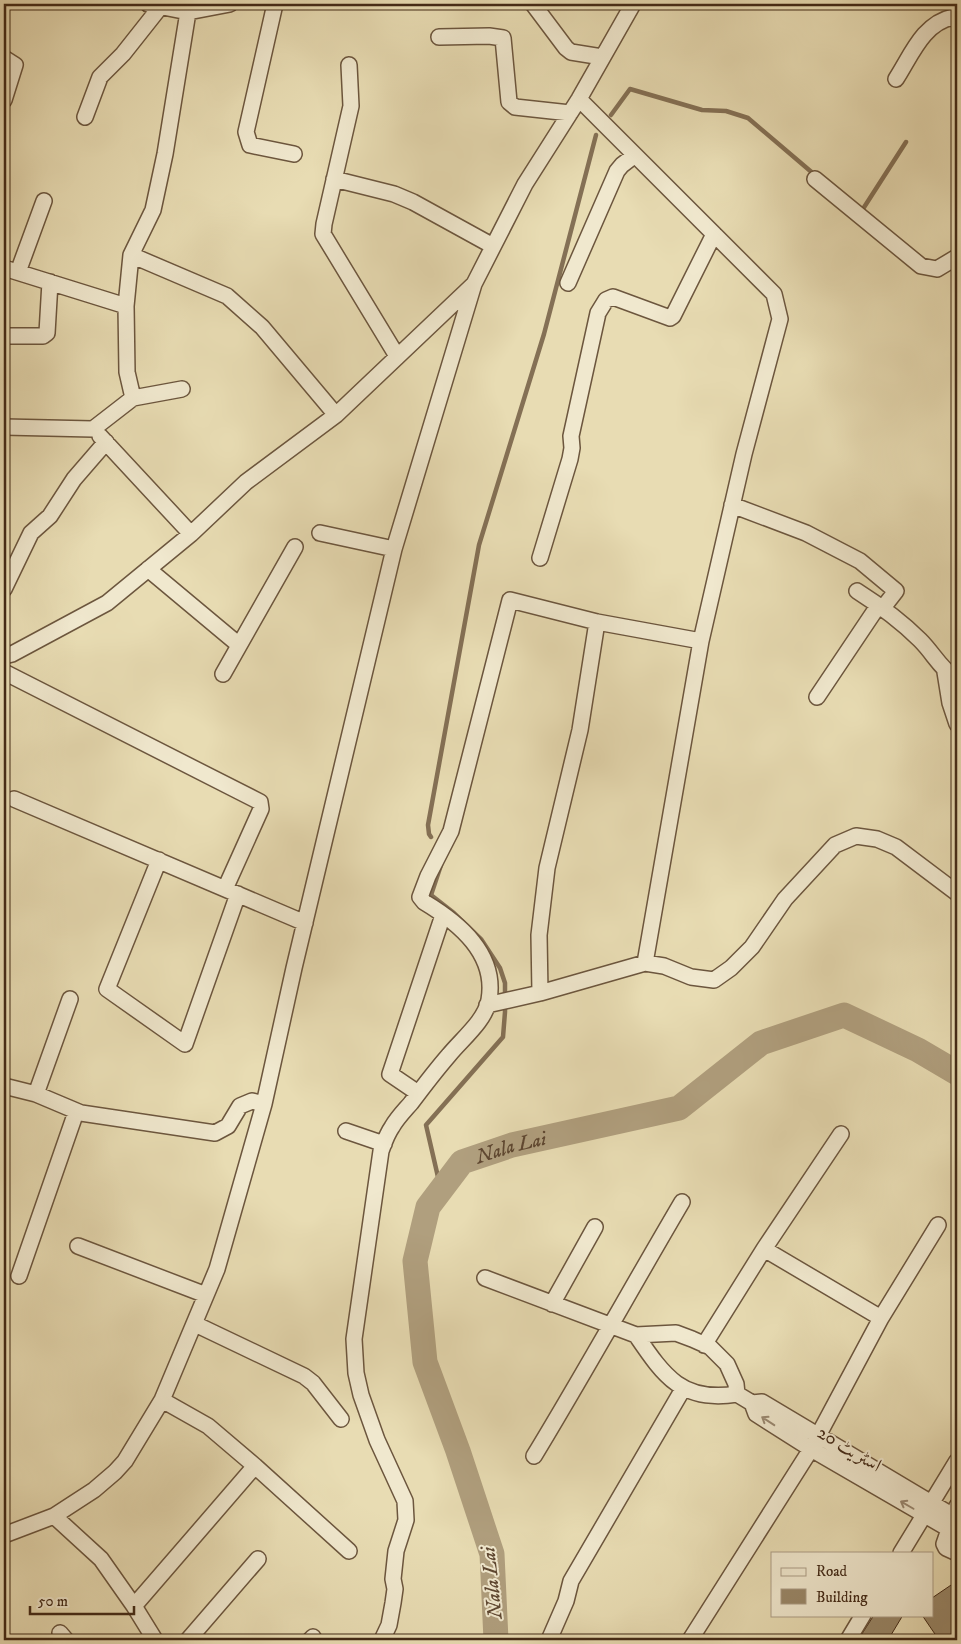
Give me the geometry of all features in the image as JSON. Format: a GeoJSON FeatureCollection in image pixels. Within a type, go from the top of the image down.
{"type":"FeatureCollection","features":[{"type":"Feature","properties":{"kind":"street"},"geometry":{"type":"LineString","coordinates":[[85,117],[100,77],[122,54],[155,5],[188,12],[230,4]]}},
{"type":"Feature","properties":{"kind":"street"},"geometry":{"type":"LineString","coordinates":[[276,4],[246,132],[250,145],[294,154]]}},
{"type":"Feature","properties":{"kind":"street"},"geometry":{"type":"LineString","coordinates":[[533,4],[571,52],[602,57]]}},
{"type":"Feature","properties":{"kind":"street"},"geometry":{"type":"LineString","coordinates":[[4,1536],[54,1516],[94,1490],[125,1461],[162,1400],[195,1324],[217,1268],[264,1104],[394,549],[474,284],[525,184],[579,99],[633,4]]}},
{"type":"Feature","properties":{"kind":"street"},"geometry":{"type":"LineString","coordinates":[[133,398],[128,372],[126,306],[131,255],[153,210],[165,154],[188,12]]}},
{"type":"Feature","properties":{"kind":"street"},"geometry":{"type":"LineString","coordinates":[[896,79],[927,31],[942,20],[953,18],[957,21]]}},
{"type":"Feature","properties":{"kind":"street"},"geometry":{"type":"LineString","coordinates":[[439,38],[489,36],[503,38],[509,102],[515,107],[570,113]]}},
{"type":"Feature","properties":{"kind":"street"},"geometry":{"type":"LineString","coordinates":[[4,58],[15,65],[4,100]]}},
{"type":"Feature","properties":{"kind":"street"},"geometry":{"type":"LineString","coordinates":[[349,65],[351,106],[323,234],[397,356]]}},
{"type":"Feature","properties":{"kind":"street"},"geometry":{"type":"LineString","coordinates":[[579,99],[774,294],[780,319],[732,505],[701,641],[645,963]]}},
{"type":"Feature","properties":{"kind":"street"},"geometry":{"type":"LineString","coordinates":[[568,283],[617,171],[635,155]]}},
{"type":"Feature","properties":{"kind":"street"},"geometry":{"type":"LineString","coordinates":[[334,179],[394,194],[413,202],[493,246]]}},
{"type":"Feature","properties":{"kind":"street"},"geometry":{"type":"LineString","coordinates":[[815,179],[921,266],[937,269],[957,257]]}},
{"type":"Feature","properties":{"kind":"street"},"geometry":{"type":"LineString","coordinates":[[44,201],[11,270],[126,306]]}},
{"type":"Feature","properties":{"kind":"street"},"geometry":{"type":"LineString","coordinates":[[540,558],[570,459],[572,448],[571,436],[598,314],[606,300],[613,297],[670,318],[673,316],[714,234]]}},
{"type":"Feature","properties":{"kind":"street"},"geometry":{"type":"LineString","coordinates":[[131,255],[227,296],[262,327],[336,414]]}},
{"type":"Feature","properties":{"kind":"street"},"geometry":{"type":"LineString","coordinates":[[4,336],[43,336],[47,333],[50,282]]}},
{"type":"Feature","properties":{"kind":"street"},"geometry":{"type":"LineString","coordinates":[[4,656],[12,654],[107,603],[191,534],[246,482],[336,414],[474,284]]}},
{"type":"Feature","properties":{"kind":"street"},"geometry":{"type":"LineString","coordinates":[[4,427],[93,429],[133,398],[182,389]]}},
{"type":"Feature","properties":{"kind":"street"},"geometry":{"type":"LineString","coordinates":[[93,429],[191,534]]}},
{"type":"Feature","properties":{"kind":"street"},"geometry":{"type":"LineString","coordinates":[[4,589],[31,533],[50,516],[74,479],[106,442]]}},
{"type":"Feature","properties":{"kind":"street"},"geometry":{"type":"LineString","coordinates":[[732,505],[806,533],[860,561],[896,591],[880,608],[816,697]]}},
{"type":"Feature","properties":{"kind":"street"},"geometry":{"type":"LineString","coordinates":[[320,532],[394,549]]}},
{"type":"Feature","properties":{"kind":"street"},"geometry":{"type":"LineString","coordinates":[[223,674],[295,547]]}},
{"type":"Feature","properties":{"kind":"street"},"geometry":{"type":"LineString","coordinates":[[148,569],[239,645]]}},
{"type":"Feature","properties":{"kind":"street"},"geometry":{"type":"LineString","coordinates":[[857,591],[920,640],[951,676],[950,703],[957,724]]}},
{"type":"Feature","properties":{"kind":"street"},"geometry":{"type":"LineString","coordinates":[[382,1640],[388,1625],[392,1603],[394,1589],[392,1579],[396,1551],[406,1520],[405,1501],[377,1440],[361,1395],[356,1373],[354,1339],[381,1151],[392,1127],[480,1019],[489,1000],[490,980],[484,958],[461,928],[424,902],[420,897],[428,876],[451,831],[510,600],[597,622],[701,641]]}},
{"type":"Feature","properties":{"kind":"street"},"geometry":{"type":"LineString","coordinates":[[540,993],[539,935],[547,868],[580,730],[597,622]]}},
{"type":"Feature","properties":{"kind":"street"},"geometry":{"type":"LineString","coordinates":[[4,672],[260,802],[261,809],[232,892],[185,1044],[107,989],[159,860]]}},
{"type":"Feature","properties":{"kind":"street"},"geometry":{"type":"LineString","coordinates":[[14,799],[305,923]]}},
{"type":"Feature","properties":{"kind":"street"},"geometry":{"type":"LineString","coordinates":[[487,1006],[645,963],[664,966],[691,977],[714,980],[731,968],[752,946],[785,899],[834,845],[856,836],[877,839],[896,847],[957,893]]}},
{"type":"Feature","properties":{"kind":"street"},"geometry":{"type":"LineString","coordinates":[[418,1093],[390,1074],[443,915]]}},
{"type":"Feature","properties":{"kind":"street"},"geometry":{"type":"LineString","coordinates":[[36,1094],[70,1000]]}},
{"type":"Feature","properties":{"kind":"street"},"geometry":{"type":"LineString","coordinates":[[4,1086],[36,1094],[76,1112],[215,1133],[228,1126],[240,1106],[252,1101],[264,1104]]}},
{"type":"Feature","properties":{"kind":"street"},"geometry":{"type":"LineString","coordinates":[[19,1276],[76,1112]]}},
{"type":"Feature","properties":{"kind":"street"},"geometry":{"type":"LineString","coordinates":[[346,1131],[384,1144]]}},
{"type":"Feature","properties":{"kind":"street"},"geometry":{"type":"LineString","coordinates":[[704,1345],[764,1249],[841,1134]]}},
{"type":"Feature","properties":{"kind":"street"},"geometry":{"type":"LineString","coordinates":[[534,1456],[589,1366],[610,1324],[682,1202]]}},
{"type":"Feature","properties":{"kind":"street"},"geometry":{"type":"LineString","coordinates":[[690,1640],[814,1442],[881,1318],[938,1225]]}},
{"type":"Feature","properties":{"kind":"street"},"geometry":{"type":"LineString","coordinates":[[552,1304],[595,1227]]}},
{"type":"Feature","properties":{"kind":"street"},"geometry":{"type":"LineString","coordinates":[[78,1246],[206,1295]]}},
{"type":"Feature","properties":{"kind":"street"},"geometry":{"type":"LineString","coordinates":[[764,1249],[881,1318]]}},
{"type":"Feature","properties":{"kind":"street"},"geometry":{"type":"LineString","coordinates":[[485,1278],[636,1335],[676,1333],[704,1345],[718,1354],[727,1364],[736,1384],[737,1394],[706,1396],[683,1389],[664,1372],[636,1335]]}},
{"type":"Feature","properties":{"kind":"street"},"geometry":{"type":"LineString","coordinates":[[195,1324],[304,1376],[313,1383],[342,1419]]}},
{"type":"Feature","properties":{"kind":"street"},"geometry":{"type":"LineString","coordinates":[[549,1640],[566,1601],[571,1581],[683,1389]]}},
{"type":"Feature","properties":{"kind":"street","name":"اسٹریٹ 20"},"geometry":{"type":"LineString","coordinates":[[737,1394],[752,1403],[756,1414],[814,1442],[928,1509],[953,1517]]}},
{"type":"Feature","properties":{"kind":"street"},"geometry":{"type":"LineString","coordinates":[[162,1400],[208,1426],[349,1551]]}},
{"type":"Feature","properties":{"kind":"street"},"geometry":{"type":"LineString","coordinates":[[902,1552],[957,1460]]}},
{"type":"Feature","properties":{"kind":"street"},"geometry":{"type":"LineString","coordinates":[[134,1606],[255,1466]]}},
{"type":"Feature","properties":{"kind":"street"},"geometry":{"type":"LineString","coordinates":[[54,1516],[101,1559],[155,1640]]}},
{"type":"Feature","properties":{"kind":"street"},"geometry":{"type":"LineString","coordinates":[[953,1517],[944,1544],[946,1548],[957,1553]]}},
{"type":"Feature","properties":{"kind":"street"},"geometry":{"type":"LineString","coordinates":[[188,1640],[258,1559]]}},
{"type":"Feature","properties":{"kind":"street"},"geometry":{"type":"LineString","coordinates":[[848,1640],[862,1616]]}},
{"type":"Feature","properties":{"kind":"building"},"geometry":{"type":"Polygon","coordinates":[[[957,1581],[957,1640],[939,1640],[923,1616],[934,1616],[934,1597],[957,1581]]]}},
{"type":"Feature","properties":{"kind":"building"},"geometry":{"type":"Polygon","coordinates":[[[873,1616],[902,1616],[888,1640],[858,1640],[873,1616]]]}},
{"type":"Feature","properties":{"kind":"waterway"},"geometry":{"type":"LineString","coordinates":[[611,115],[630,89],[702,110],[726,111],[748,118],[815,175]]}},
{"type":"Feature","properties":{"kind":"waterway"},"geometry":{"type":"LineString","coordinates":[[431,837],[428,825],[479,545],[544,334],[596,135]]}},
{"type":"Feature","properties":{"kind":"waterway"},"geometry":{"type":"LineString","coordinates":[[861,212],[906,142]]}},
{"type":"Feature","properties":{"kind":"waterway"},"geometry":{"type":"LineString","coordinates":[[441,865],[431,895],[454,913],[481,939],[500,968],[505,983],[505,1012],[503,1037],[426,1125],[441,1190]]}},
{"type":"Feature","properties":{"kind":"waterway","name":"Nala Lai"},"geometry":{"type":"LineString","coordinates":[[496,1640],[492,1554],[458,1451],[425,1362],[415,1261],[428,1207],[462,1162],[512,1145],[679,1108],[761,1043],[844,1015],[918,1050],[957,1073]]}}]}
